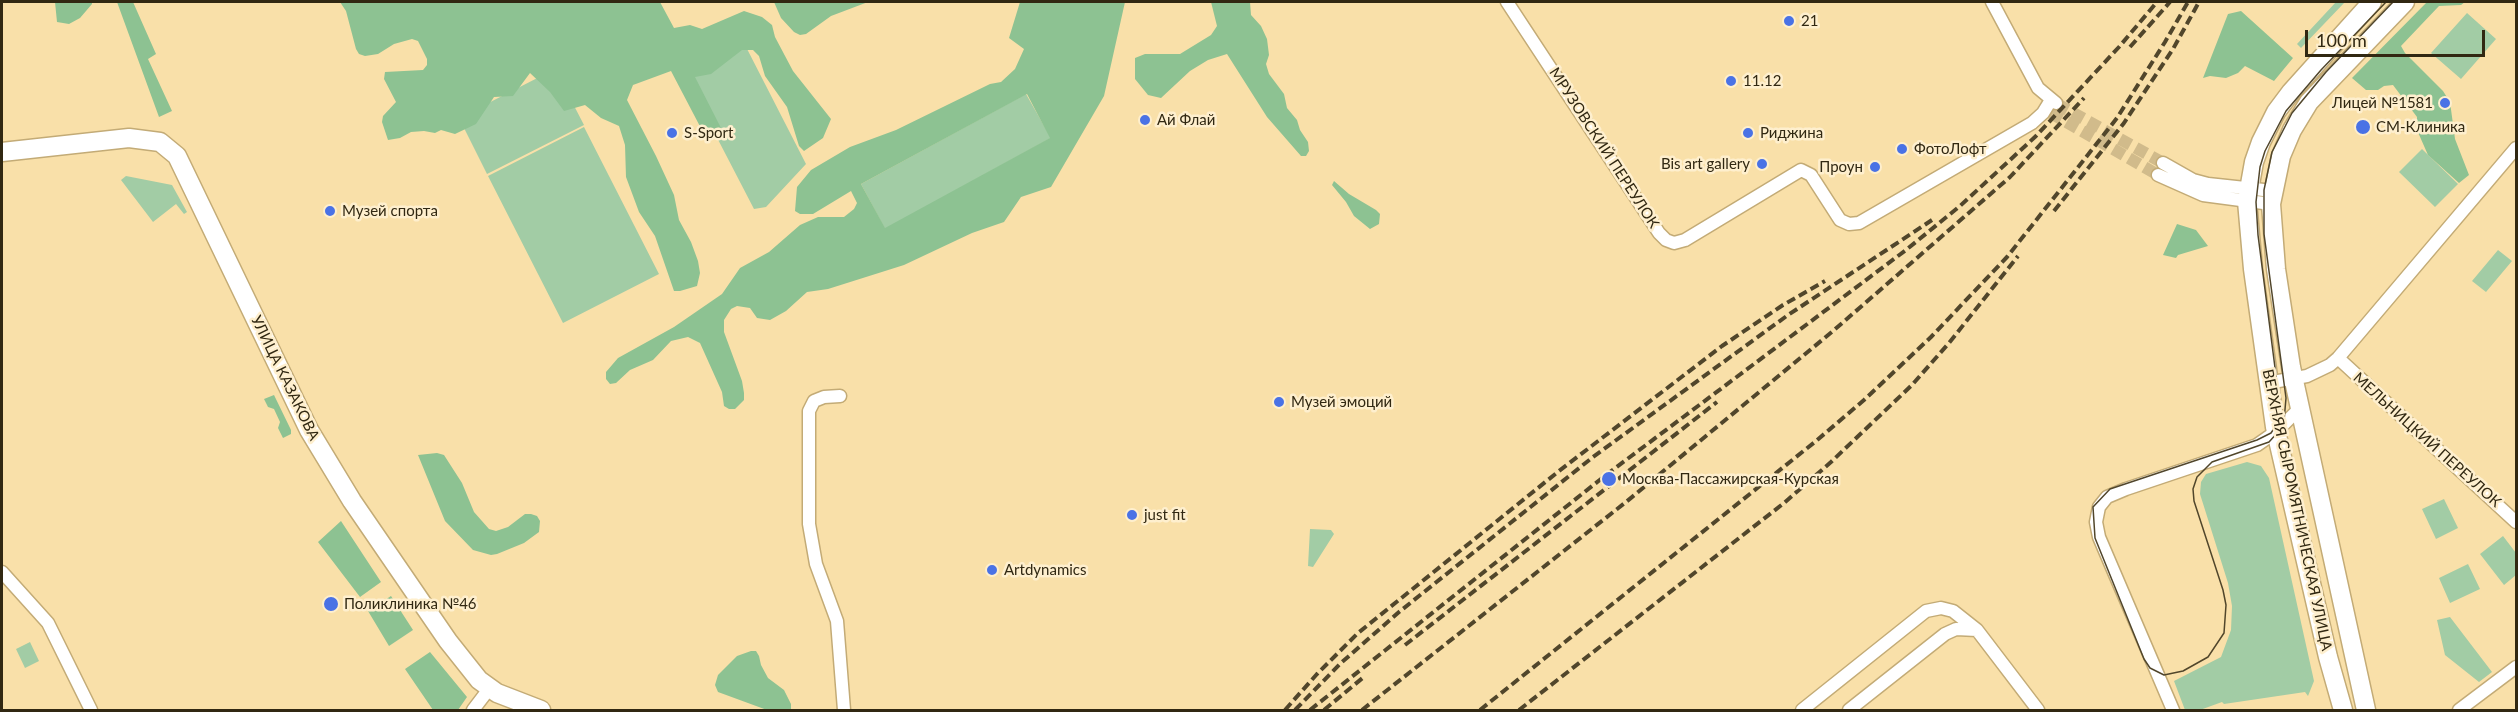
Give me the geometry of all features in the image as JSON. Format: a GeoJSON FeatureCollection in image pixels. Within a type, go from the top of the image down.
{"type":"FeatureCollection","features":[{"type":"Feature","properties":{"kind":"main road","name":"ВЕРХНЯЯ СЫРОМЯТНИЧЕСКАЯ УЛИЦА"},"geometry":{"type":"LineString","coordinates":[[2343,711],[2328,657],[2267,383],[2244,197],[2260,142],[2276,112],[2290,92],[2372,2]]}},
{"type":"Feature","properties":{"kind":"main road","name":"ВЕРХНЯЯ СЫРОМЯТНИЧЕСКАЯ УЛИЦА"},"geometry":{"type":"LineString","coordinates":[[2366,711],[2293,379],[2276,269],[2272,197],[2281,156],[2292,130],[2309,102],[2405,2]]}},
{"type":"Feature","properties":{"kind":"main road","name":"УЛИЦА КАЗАКОВА"},"geometry":{"type":"LineString","coordinates":[[2,152],[129,138],[160,142],[177,156],[321,451],[418,598],[465,663],[489,689],[541,711]]}},
{"type":"Feature","properties":{"kind":"street","name":"МРУЗОВСКИЙ ПЕРЕУЛОК"},"geometry":{"type":"LineString","coordinates":[[1507,2],[1659,233],[1666,240],[1674,243],[1685,240],[1801,170],[1811,175],[1840,220],[1849,225],[1859,223],[2032,123],[2051,107],[2038,88],[1992,2]]}},
{"type":"Feature","properties":{"kind":"street"},"geometry":{"type":"LineString","coordinates":[[2267,383],[2293,379],[2322,369],[2337,358],[2517,148]]}},
{"type":"Feature","properties":{"kind":"street"},"geometry":{"type":"LineString","coordinates":[[2161,169],[2244,197],[2272,197]]}},
{"type":"Feature","properties":{"kind":"street","name":"МЕЛЬНИЦКИЙ ПЕРЕУЛОК"},"geometry":{"type":"LineString","coordinates":[[2337,358],[2515,519]]}},
{"type":"Feature","properties":{"kind":"street"},"geometry":{"type":"LineString","coordinates":[[840,396],[824,397],[814,402],[809,411],[809,524],[816,564],[837,621],[844,711]]}},
{"type":"Feature","properties":{"kind":"street"},"geometry":{"type":"LineString","coordinates":[[2173,711],[2099,537],[2096,522],[2099,507],[2107,497],[2182,469],[2257,446],[2277,431],[2299,409]]}},
{"type":"Feature","properties":{"kind":"street"},"geometry":{"type":"LineString","coordinates":[[2,572],[48,622],[91,711]]}},
{"type":"Feature","properties":{"kind":"street"},"geometry":{"type":"LineString","coordinates":[[1802,711],[1926,611],[1941,608],[1953,611],[1977,630],[2037,711]]}},
{"type":"Feature","properties":{"kind":"street"},"geometry":{"type":"LineString","coordinates":[[1850,711],[1945,634],[1956,629],[1977,630]]}},
{"type":"Feature","properties":{"kind":"street"},"geometry":{"type":"LineString","coordinates":[[2459,711],[2517,667]]}},
{"type":"Feature","properties":{"kind":"street"},"geometry":{"type":"LineString","coordinates":[[473,711],[489,689]]}},
{"type":"Feature","properties":{"kind":"green space"},"geometry":{"type":"Polygon","coordinates":[[[55,2],[92,2],[92,4],[80,18],[69,24],[57,22],[55,2]]]}},
{"type":"Feature","properties":{"kind":"green space"},"geometry":{"type":"Polygon","coordinates":[[[117,2],[133,2],[156,54],[148,59],[172,111],[159,117],[117,2]]]}},
{"type":"Feature","properties":{"kind":"green space"},"geometry":{"type":"Polygon","coordinates":[[[340,2],[660,2],[674,28],[690,25],[702,29],[744,11],[762,17],[772,25],[775,37],[793,71],[831,119],[823,138],[804,151],[799,146],[787,107],[765,76],[759,56],[753,50],[742,50],[711,74],[695,77],[721,128],[704,134],[671,71],[633,85],[627,100],[674,195],[679,220],[698,261],[700,273],[697,286],[674,291],[655,236],[639,212],[626,177],[625,145],[619,126],[601,118],[585,105],[564,111],[550,92],[530,73],[513,96],[494,97],[476,124],[455,134],[441,130],[435,133],[411,132],[400,138],[388,140],[382,122],[383,116],[396,102],[384,79],[385,72],[423,70],[427,65],[427,59],[418,41],[412,39],[394,44],[378,54],[365,56],[359,54],[346,11],[340,2]]]}},
{"type":"Feature","properties":{"kind":"green space"},"geometry":{"type":"Polygon","coordinates":[[[774,2],[868,2],[831,16],[806,34],[800,35],[781,18],[774,2]]]}},
{"type":"Feature","properties":{"kind":"green space"},"geometry":{"type":"Polygon","coordinates":[[[1020,2],[1125,2],[1104,96],[1051,187],[1021,197],[1004,222],[972,233],[904,265],[828,289],[807,292],[786,311],[770,320],[757,318],[750,308],[737,306],[731,309],[724,320],[724,332],[742,381],[744,393],[744,400],[735,409],[724,406],[722,392],[700,343],[688,337],[671,341],[653,360],[630,370],[616,383],[610,384],[606,379],[606,372],[618,358],[674,327],[722,294],[740,268],[769,252],[800,225],[818,217],[844,217],[854,209],[857,203],[851,191],[813,214],[800,214],[795,211],[797,187],[811,170],[850,147],[896,130],[990,84],[1001,82],[1015,69],[1024,49],[1009,38],[1020,2]],[[1027,94],[861,184],[885,228],[1050,138],[1027,94]]]}},
{"type":"Feature","properties":{"kind":"green space"},"geometry":{"type":"Polygon","coordinates":[[[1211,2],[1250,2],[1251,15],[1261,26],[1267,39],[1269,55],[1266,64],[1269,74],[1284,94],[1287,108],[1297,120],[1308,142],[1309,151],[1306,156],[1301,156],[1267,117],[1227,54],[1208,60],[1190,71],[1161,98],[1148,95],[1135,79],[1135,58],[1145,54],[1180,54],[1211,35],[1217,26],[1211,2]]]}},
{"type":"Feature","properties":{"kind":"green space"},"geometry":{"type":"Polygon","coordinates":[[[2336,2],[2345,2],[2301,48],[2297,44],[2336,2]]]}},
{"type":"Feature","properties":{"kind":"green space"},"geometry":{"type":"Polygon","coordinates":[[[2427,2],[2465,2],[2461,5],[2439,6],[2401,46],[2405,53],[2443,91],[2450,102],[2455,139],[2469,175],[2459,183],[2428,155],[2417,130],[2417,117],[2393,85],[2384,86],[2378,90],[2366,90],[2352,78],[2427,2]]]}},
{"type":"Feature","properties":{"kind":"green space"},"geometry":{"type":"Polygon","coordinates":[[[2241,11],[2293,58],[2274,81],[2245,66],[2238,73],[2226,78],[2210,76],[2203,78],[2228,14],[2241,11]]]}},
{"type":"Feature","properties":{"kind":"green space"},"geometry":{"type":"Polygon","coordinates":[[[2467,13],[2496,39],[2461,79],[2431,53],[2467,13]]]}},
{"type":"Feature","properties":{"kind":"green space"},"geometry":{"type":"Polygon","coordinates":[[[744,43],[806,164],[766,207],[754,209],[684,74],[744,43]]]}},
{"type":"Feature","properties":{"kind":"green space"},"geometry":{"type":"Polygon","coordinates":[[[555,69],[584,125],[487,174],[459,118],[555,69]]]}},
{"type":"Feature","properties":{"kind":"green space"},"geometry":{"type":"Polygon","coordinates":[[[1026,94],[1051,138],[885,229],[861,184],[1026,94]]]}},
{"type":"Feature","properties":{"kind":"green space"},"geometry":{"type":"Polygon","coordinates":[[[584,127],[659,274],[563,323],[488,176],[584,127]]]}},
{"type":"Feature","properties":{"kind":"green space"},"geometry":{"type":"Polygon","coordinates":[[[2422,149],[2458,184],[2435,207],[2399,172],[2422,149]]]}},
{"type":"Feature","properties":{"kind":"green space"},"geometry":{"type":"Polygon","coordinates":[[[126,176],[172,185],[187,212],[184,214],[176,204],[153,222],[121,180],[126,176]]]}},
{"type":"Feature","properties":{"kind":"green space"},"geometry":{"type":"Polygon","coordinates":[[[1334,181],[1349,194],[1376,210],[1380,214],[1379,224],[1370,229],[1354,216],[1332,185],[1334,181]]]}},
{"type":"Feature","properties":{"kind":"green space"},"geometry":{"type":"Polygon","coordinates":[[[2177,224],[2196,230],[2208,246],[2178,255],[2176,258],[2163,255],[2177,224]]]}},
{"type":"Feature","properties":{"kind":"green space"},"geometry":{"type":"Polygon","coordinates":[[[2498,250],[2512,261],[2486,292],[2472,281],[2498,250]]]}},
{"type":"Feature","properties":{"kind":"green space"},"geometry":{"type":"Polygon","coordinates":[[[274,395],[291,430],[291,434],[283,438],[278,428],[280,422],[274,409],[268,407],[264,399],[274,395]]]}},
{"type":"Feature","properties":{"kind":"green space"},"geometry":{"type":"Polygon","coordinates":[[[437,453],[444,455],[462,483],[474,512],[489,529],[496,531],[508,527],[525,514],[531,514],[537,516],[540,521],[539,532],[524,543],[497,554],[491,555],[473,550],[445,521],[418,455],[437,453]]]}},
{"type":"Feature","properties":{"kind":"green space"},"geometry":{"type":"Polygon","coordinates":[[[2247,462],[2261,466],[2269,478],[2314,681],[2308,696],[2305,692],[2224,704],[2222,702],[2200,710],[2185,710],[2174,681],[2221,657],[2231,630],[2232,606],[2228,583],[2200,494],[2201,482],[2206,474],[2247,462]]]}},
{"type":"Feature","properties":{"kind":"green space"},"geometry":{"type":"Polygon","coordinates":[[[2444,499],[2458,528],[2436,539],[2422,509],[2444,499]]]}},
{"type":"Feature","properties":{"kind":"green space"},"geometry":{"type":"Polygon","coordinates":[[[341,521],[381,582],[360,597],[318,542],[341,521]]]}},
{"type":"Feature","properties":{"kind":"green space"},"geometry":{"type":"Polygon","coordinates":[[[1310,529],[1331,530],[1334,534],[1313,567],[1308,566],[1310,529]]]}},
{"type":"Feature","properties":{"kind":"green space"},"geometry":{"type":"Polygon","coordinates":[[[2503,536],[2516,553],[2516,575],[2504,585],[2480,554],[2503,536]]]}},
{"type":"Feature","properties":{"kind":"green space"},"geometry":{"type":"Polygon","coordinates":[[[2468,564],[2480,589],[2450,603],[2439,578],[2468,564]]]}},
{"type":"Feature","properties":{"kind":"green space"},"geometry":{"type":"Polygon","coordinates":[[[391,596],[413,630],[389,646],[368,611],[391,596]]]}},
{"type":"Feature","properties":{"kind":"green space"},"geometry":{"type":"Polygon","coordinates":[[[2450,617],[2492,672],[2479,682],[2445,655],[2437,620],[2450,617]]]}},
{"type":"Feature","properties":{"kind":"green space"},"geometry":{"type":"Polygon","coordinates":[[[30,642],[39,661],[25,668],[16,649],[30,642]]]}},
{"type":"Feature","properties":{"kind":"green space"},"geometry":{"type":"Polygon","coordinates":[[[756,651],[768,678],[784,690],[791,704],[791,710],[767,710],[718,692],[715,685],[718,675],[737,656],[756,651]]]}},
{"type":"Feature","properties":{"kind":"green space"},"geometry":{"type":"Polygon","coordinates":[[[430,652],[467,697],[458,710],[433,710],[405,669],[430,652]]]}},
{"type":"Feature","properties":{"kind":"tunnel"},"geometry":{"type":"LineString","coordinates":[[2057,104],[2163,163]]}},
{"type":"Feature","properties":{"kind":"tunnel"},"geometry":{"type":"LineString","coordinates":[[2051,113],[2158,175]]}},
{"type":"Feature","properties":{"kind":"tram line"},"geometry":{"type":"LineString","coordinates":[[2386,2],[2321,70],[2286,111],[2265,151],[2260,167],[2256,202],[2258,235],[2279,399],[2275,427],[2271,433],[2257,440],[2110,489],[2093,507],[2095,538],[2144,659],[2150,668],[2164,675],[2183,671],[2208,657],[2224,633],[2226,605],[2223,590],[2194,501],[2193,489],[2197,477],[2212,462],[2269,442],[2284,421],[2286,398],[2264,234],[2264,190],[2272,152],[2292,113],[2326,72],[2393,2]]}},
{"type":"Feature","properties":{"kind":"railway"},"geometry":{"type":"LineString","coordinates":[[1310,710],[1606,475],[1906,250],[1960,206],[2036,136],[2119,47],[2157,2]]}},
{"type":"Feature","properties":{"kind":"railway"},"geometry":{"type":"LineString","coordinates":[[2130,47],[2170,2]]}},
{"type":"Feature","properties":{"kind":"railway"},"geometry":{"type":"LineString","coordinates":[[1480,710],[1816,441],[1931,337],[2007,257],[2117,118],[2188,2]]}},
{"type":"Feature","properties":{"kind":"railway"},"geometry":{"type":"LineString","coordinates":[[2054,211],[2124,123],[2173,49],[2199,2]]}},
{"type":"Feature","properties":{"kind":"railway"},"geometry":{"type":"LineString","coordinates":[[1362,710],[1626,502],[1833,331],[2010,177],[2084,98]]}},
{"type":"Feature","properties":{"kind":"railway"},"geometry":{"type":"LineString","coordinates":[[1295,710],[1341,663],[1399,612],[1593,457],[1788,315],[1932,220]]}},
{"type":"Feature","properties":{"kind":"railway"},"geometry":{"type":"LineString","coordinates":[[1519,710],[1784,503],[1831,462],[1912,385],[1949,343],[2018,256]]}},
{"type":"Feature","properties":{"kind":"railway"},"geometry":{"type":"LineString","coordinates":[[1285,710],[1358,633],[1559,471],[1722,346],[1783,305],[1825,281]]}},
{"type":"Feature","properties":{"kind":"railway"},"geometry":{"type":"LineString","coordinates":[[1405,645],[1717,402]]}},
{"type":"Feature","properties":{"kind":"railway"},"geometry":{"type":"LineString","coordinates":[[1324,710],[1365,676]]}},
{"type":"Feature","properties":{"kind":"place","name":"21"},"geometry":{"type":"Point","coordinates":[1789,21]}},
{"type":"Feature","properties":{"kind":"place","name":"11.12"},"geometry":{"type":"Point","coordinates":[1731,81]}},
{"type":"Feature","properties":{"kind":"place","name":"Лицей №1581"},"geometry":{"type":"Point","coordinates":[2445,103]}},
{"type":"Feature","properties":{"kind":"place","name":"Ай Флай"},"geometry":{"type":"Point","coordinates":[1145,120]}},
{"type":"Feature","properties":{"kind":"place","name":"СМ-Клиника"},"geometry":{"type":"Point","coordinates":[2363,127]}},
{"type":"Feature","properties":{"kind":"place","name":"S-Sport"},"geometry":{"type":"Point","coordinates":[672,133]}},
{"type":"Feature","properties":{"kind":"place","name":"Риджина"},"geometry":{"type":"Point","coordinates":[1748,133]}},
{"type":"Feature","properties":{"kind":"place","name":"ФотоЛофт"},"geometry":{"type":"Point","coordinates":[1902,149]}},
{"type":"Feature","properties":{"kind":"place","name":"Bis art gallery"},"geometry":{"type":"Point","coordinates":[1762,164]}},
{"type":"Feature","properties":{"kind":"place","name":"Проун"},"geometry":{"type":"Point","coordinates":[1875,167]}},
{"type":"Feature","properties":{"kind":"place","name":"Музей спорта"},"geometry":{"type":"Point","coordinates":[330,211]}},
{"type":"Feature","properties":{"kind":"place","name":"Музей эмоций"},"geometry":{"type":"Point","coordinates":[1279,402]}},
{"type":"Feature","properties":{"kind":"place","name":"Москва-Пассажирская-Курская"},"geometry":{"type":"Point","coordinates":[1609,479]}},
{"type":"Feature","properties":{"kind":"place","name":"just fit"},"geometry":{"type":"Point","coordinates":[1132,515]}},
{"type":"Feature","properties":{"kind":"place","name":"Artdynamics"},"geometry":{"type":"Point","coordinates":[992,570]}},
{"type":"Feature","properties":{"kind":"place","name":"Поликлиника №46"},"geometry":{"type":"Point","coordinates":[331,604]}}]}
